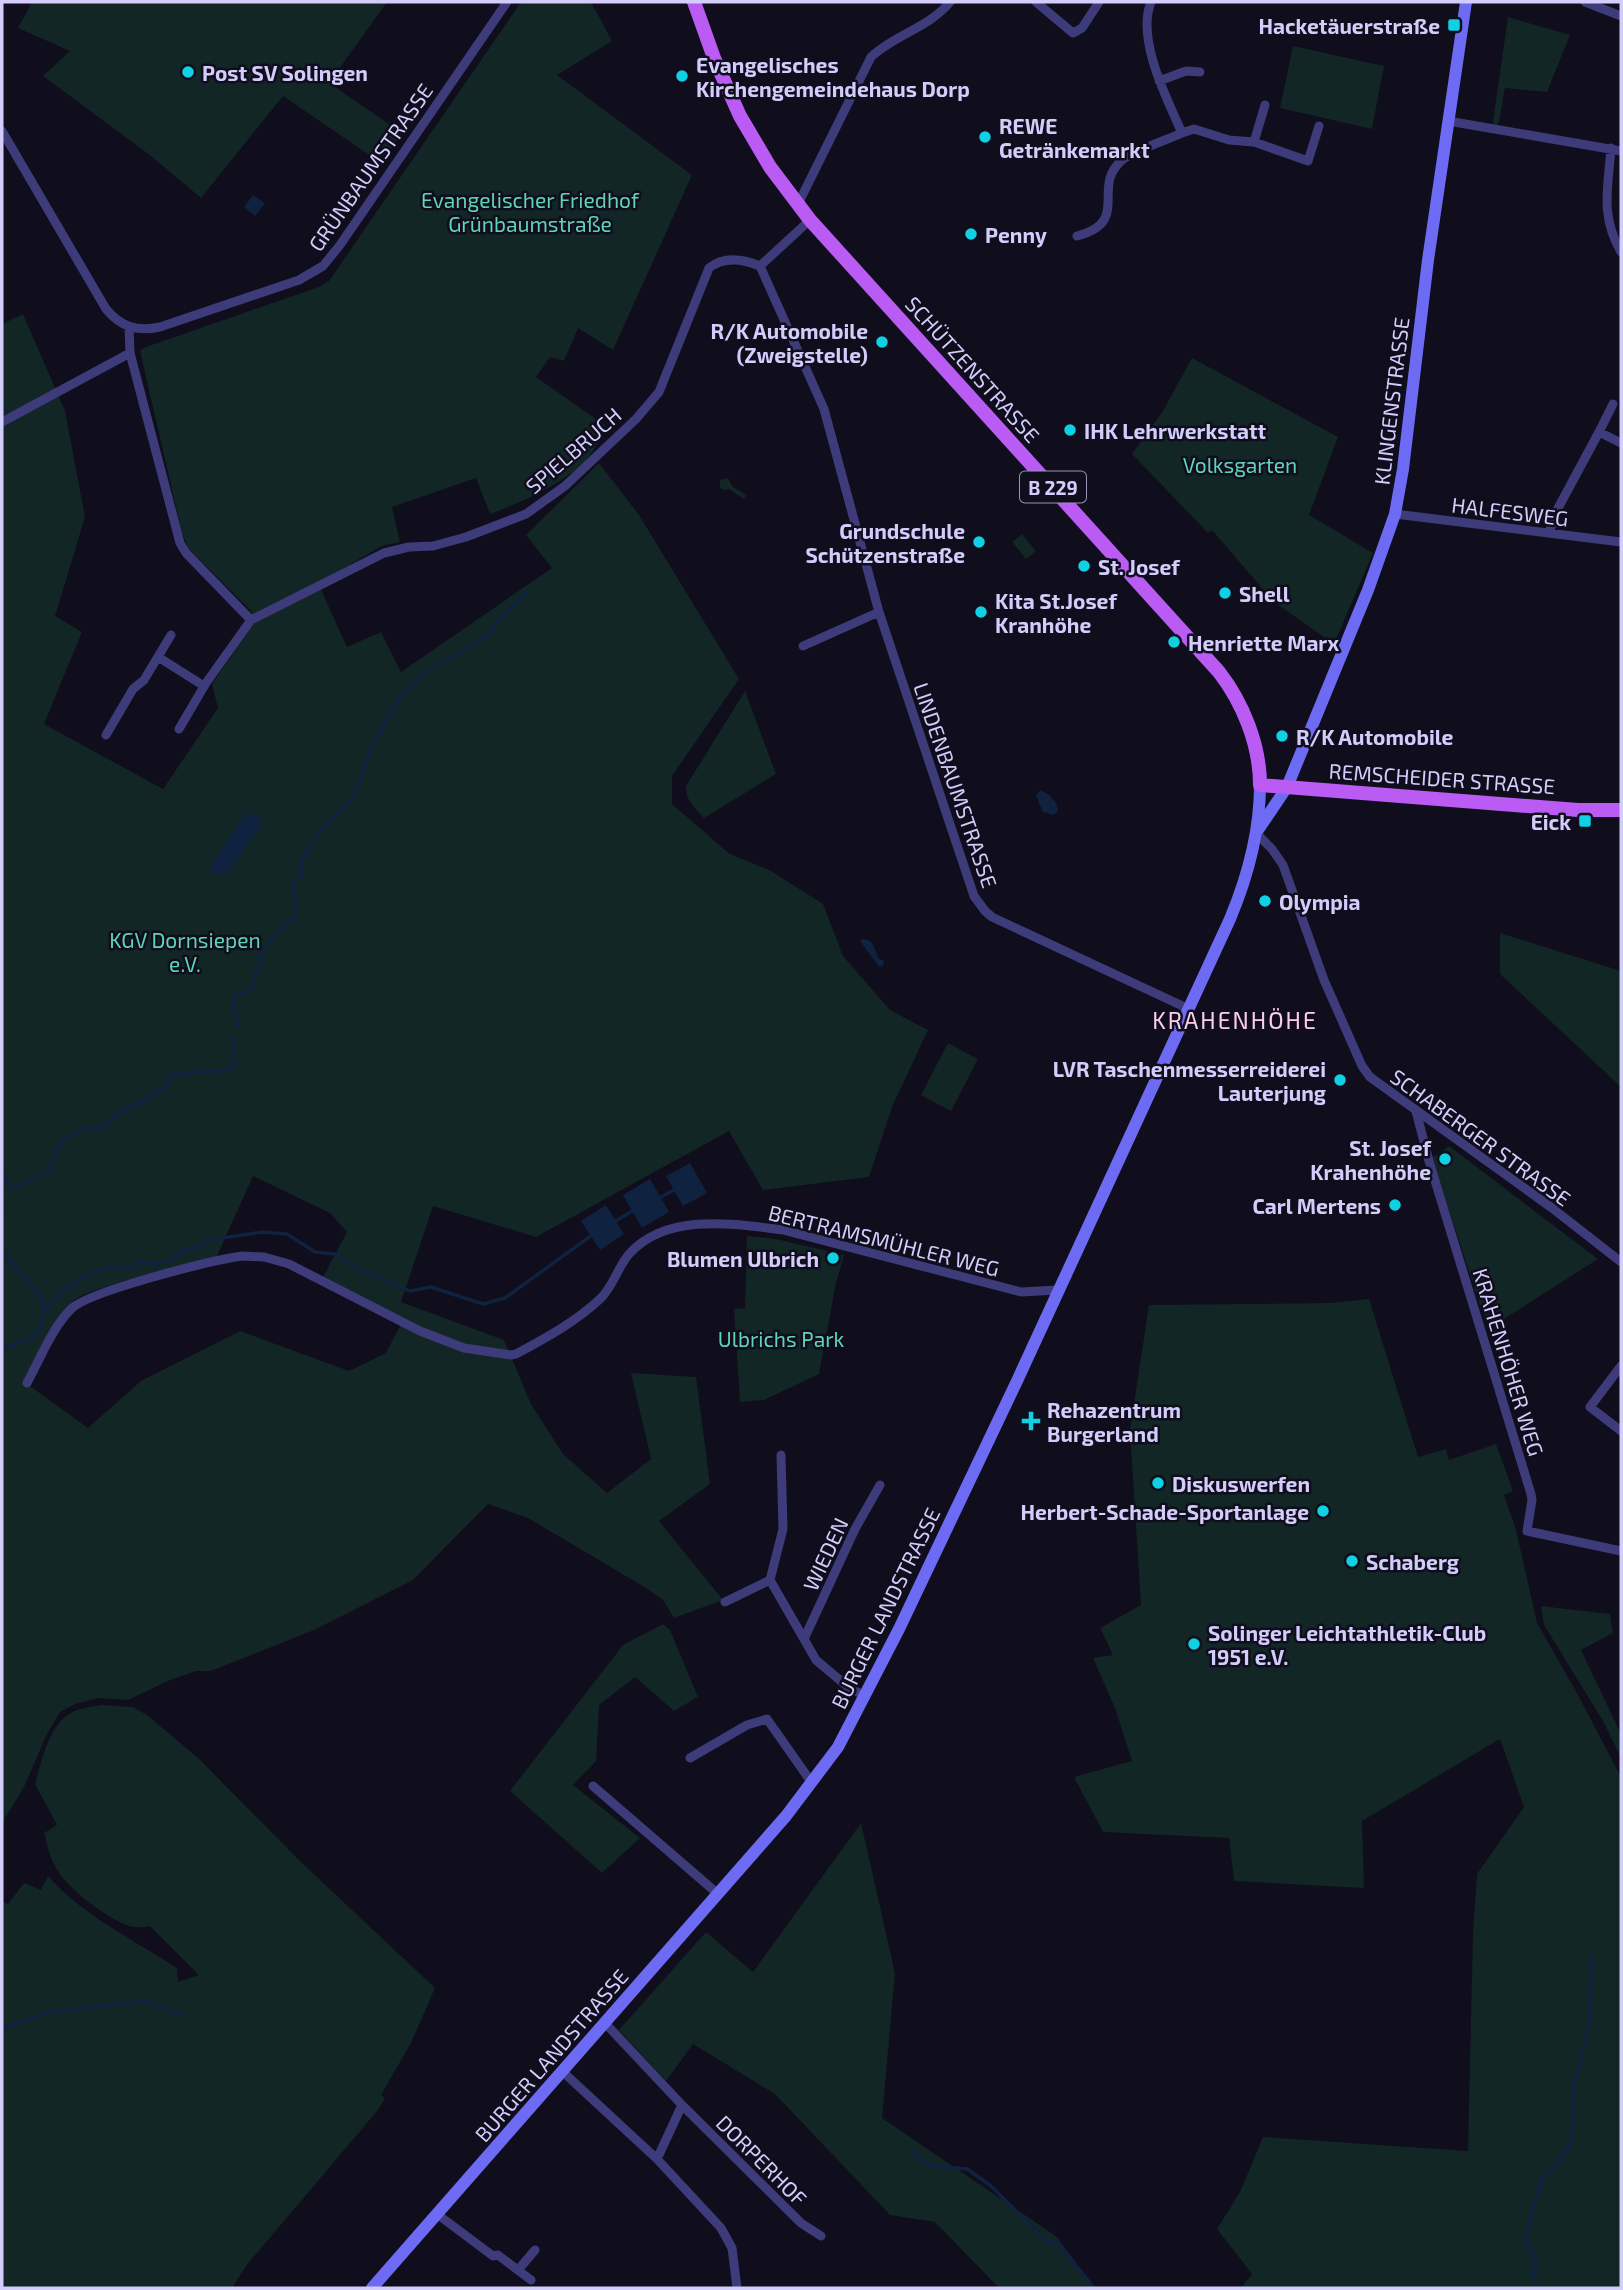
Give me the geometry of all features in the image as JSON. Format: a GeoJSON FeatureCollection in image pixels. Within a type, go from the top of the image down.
{"type":"FeatureCollection","features":[{"type":"Feature","properties":{"kind":"main road","name":"SCHÜTZENSTRASSE"},"geometry":{"type":"LineString","coordinates":[[694,2],[738,113],[770,167],[810,220],[1219,672],[1239,704],[1251,736],[1260,768],[1260,785]]}},
{"type":"Feature","properties":{"kind":"main road","name":"KLINGENSTRASSE"},"geometry":{"type":"LineString","coordinates":[[1287,787],[1368,590],[1395,514],[1403,470],[1428,260],[1466,2]]}},
{"type":"Feature","properties":{"kind":"main road","name":"REMSCHEIDER STRASSE"},"geometry":{"type":"LineString","coordinates":[[1260,785],[1578,810],[1621,810]]}},
{"type":"Feature","properties":{"kind":"main road","name":"BURGER LANDSTRASSE"},"geometry":{"type":"LineString","coordinates":[[372,2288],[718,1894],[812,1783],[838,1747],[1017,1381],[1234,909],[1250,865],[1260,785]]}},
{"type":"Feature","properties":{"kind":"main road","name":"BURGER LANDSTRASSE"},"geometry":{"type":"LineString","coordinates":[[1256,833],[1287,787]]}},
{"type":"Feature","properties":{"kind":"street","name":"GRÜNBAUMSTRASSE"},"geometry":{"type":"LineString","coordinates":[[129,327],[153,329],[180,322],[299,280],[323,266],[507,2]]}},
{"type":"Feature","properties":{"kind":"street"},"geometry":{"type":"LineString","coordinates":[[798,204],[871,57],[879,49],[932,18],[950,2]]}},
{"type":"Feature","properties":{"kind":"street"},"geometry":{"type":"LineString","coordinates":[[1036,2],[1073,33],[1082,28],[1099,2]]}},
{"type":"Feature","properties":{"kind":"street"},"geometry":{"type":"LineString","coordinates":[[1150,2],[1147,16],[1151,50],[1159,81],[1182,133]]}},
{"type":"Feature","properties":{"kind":"street"},"geometry":{"type":"LineString","coordinates":[[1585,2],[1621,16]]}},
{"type":"Feature","properties":{"kind":"street"},"geometry":{"type":"LineString","coordinates":[[1159,81],[1186,71],[1200,72]]}},
{"type":"Feature","properties":{"kind":"street"},"geometry":{"type":"LineString","coordinates":[[1254,142],[1265,105]]}},
{"type":"Feature","properties":{"kind":"street"},"geometry":{"type":"LineString","coordinates":[[1448,121],[1621,151]]}},
{"type":"Feature","properties":{"kind":"street"},"geometry":{"type":"LineString","coordinates":[[1077,236],[1096,228],[1107,218],[1107,186],[1123,159],[1194,130],[1229,140],[1254,142],[1308,161],[1318,126]]}},
{"type":"Feature","properties":{"kind":"street"},"geometry":{"type":"LineString","coordinates":[[2,131],[103,304],[114,318],[129,327],[130,353],[181,547],[250,620]]}},
{"type":"Feature","properties":{"kind":"street"},"geometry":{"type":"LineString","coordinates":[[1611,148],[1607,216],[1610,231],[1621,252]]}},
{"type":"Feature","properties":{"kind":"street"},"geometry":{"type":"LineString","coordinates":[[760,267],[810,220]]}},
{"type":"Feature","properties":{"kind":"street","name":"SPIELBRUCH"},"geometry":{"type":"LineString","coordinates":[[178,729],[250,620],[384,554],[466,537],[526,514],[570,482],[659,392],[709,268],[720,261],[731,260],[760,267]]}},
{"type":"Feature","properties":{"kind":"street","name":"LINDENBAUMSTRASSE"},"geometry":{"type":"LineString","coordinates":[[760,267],[824,410],[879,612],[970,884],[979,903],[992,918],[1189,1009]]}},
{"type":"Feature","properties":{"kind":"street"},"geometry":{"type":"LineString","coordinates":[[2,422],[130,353]]}},
{"type":"Feature","properties":{"kind":"street"},"geometry":{"type":"LineString","coordinates":[[1549,533],[1556,513],[1613,404]]}},
{"type":"Feature","properties":{"kind":"street"},"geometry":{"type":"LineString","coordinates":[[1599,432],[1621,443]]}},
{"type":"Feature","properties":{"kind":"street","name":"HALFESWEG"},"geometry":{"type":"LineString","coordinates":[[1395,514],[1621,542]]}},
{"type":"Feature","properties":{"kind":"street"},"geometry":{"type":"LineString","coordinates":[[803,646],[879,612]]}},
{"type":"Feature","properties":{"kind":"street"},"geometry":{"type":"LineString","coordinates":[[106,735],[133,689],[144,680],[171,635]]}},
{"type":"Feature","properties":{"kind":"street"},"geometry":{"type":"LineString","coordinates":[[158,657],[204,686]]}},
{"type":"Feature","properties":{"kind":"street","name":"SCHABERGER STRASSE"},"geometry":{"type":"LineString","coordinates":[[1256,833],[1283,865],[1324,980],[1365,1072],[1552,1208],[1621,1262]]}},
{"type":"Feature","properties":{"kind":"street","name":"KRAHENHÖHER WEG"},"geometry":{"type":"LineString","coordinates":[[1416,1111],[1531,1494],[1527,1531],[1621,1551]]}},
{"type":"Feature","properties":{"kind":"street","name":"BERTRAMSMÜHLER WEG"},"geometry":{"type":"LineString","coordinates":[[27,1383],[64,1316],[79,1302],[102,1293],[242,1256],[264,1257],[289,1264],[420,1331],[464,1348],[510,1355],[564,1327],[600,1299],[630,1253],[644,1242],[660,1233],[688,1226],[735,1224],[783,1230],[1021,1292],[1057,1290]]}},
{"type":"Feature","properties":{"kind":"street"},"geometry":{"type":"LineString","coordinates":[[1621,1366],[1590,1407],[1621,1432]]}},
{"type":"Feature","properties":{"kind":"street","name":"WIEDEN"},"geometry":{"type":"LineString","coordinates":[[781,1455],[783,1529],[770,1580],[816,1660],[848,1687],[865,1696]]}},
{"type":"Feature","properties":{"kind":"street","name":"WIEDEN"},"geometry":{"type":"LineString","coordinates":[[804,1639],[855,1529],[880,1485]]}},
{"type":"Feature","properties":{"kind":"street","name":"WIEDEN"},"geometry":{"type":"LineString","coordinates":[[725,1602],[770,1580]]}},
{"type":"Feature","properties":{"kind":"street"},"geometry":{"type":"LineString","coordinates":[[690,1759],[747,1725],[767,1718],[812,1783]]}},
{"type":"Feature","properties":{"kind":"street"},"geometry":{"type":"LineString","coordinates":[[593,1786],[718,1894]]}},
{"type":"Feature","properties":{"kind":"street","name":"DORPERHOF"},"geometry":{"type":"LineString","coordinates":[[605,2023],[682,2105],[801,2223],[821,2236]]}},
{"type":"Feature","properties":{"kind":"street"},"geometry":{"type":"LineString","coordinates":[[563,2072],[657,2159],[726,2234],[732,2248],[737,2288]]}},
{"type":"Feature","properties":{"kind":"street"},"geometry":{"type":"LineString","coordinates":[[657,2159],[682,2105]]}},
{"type":"Feature","properties":{"kind":"street"},"geometry":{"type":"LineString","coordinates":[[438,2214],[493,2256],[498,2255],[531,2280]]}},
{"type":"Feature","properties":{"kind":"street"},"geometry":{"type":"LineString","coordinates":[[518,2270],[535,2250]]}},
{"type":"Feature","properties":{"kind":"green space"},"geometry":{"type":"Polygon","coordinates":[[[32,2],[387,2],[329,83],[402,133],[381,163],[283,96],[201,198],[147,153],[43,76],[70,51],[18,28],[32,2]]]}},
{"type":"Feature","properties":{"kind":"green space"},"geometry":{"type":"Polygon","coordinates":[[[521,2],[591,2],[612,41],[557,75],[692,175],[613,350],[578,328],[564,361],[550,357],[536,377],[606,426],[593,451],[574,471],[531,497],[490,514],[476,478],[392,507],[400,542],[382,546],[318,583],[347,647],[381,632],[401,672],[552,568],[526,535],[599,463],[639,515],[739,679],[672,776],[672,804],[730,854],[771,871],[823,904],[843,956],[890,1010],[928,1030],[892,1107],[869,1177],[763,1190],[729,1131],[536,1237],[433,1206],[401,1302],[504,1340],[531,1404],[563,1454],[607,1493],[651,1459],[631,1373],[696,1377],[710,1484],[659,1521],[723,1600],[674,1618],[663,1600],[646,1588],[528,1518],[488,1504],[413,1580],[314,1630],[211,1671],[196,1671],[170,1680],[128,1700],[99,1698],[75,1704],[60,1712],[47,1734],[24,1787],[2,1823],[2,324],[23,314],[65,411],[85,517],[55,616],[82,632],[44,724],[163,789],[218,708],[212,684],[254,623],[251,611],[189,549],[182,533],[140,351],[319,287],[329,281],[521,2]],[[253,1176],[216,1258],[98,1289],[72,1302],[51,1329],[23,1381],[88,1428],[141,1381],[240,1331],[349,1371],[386,1353],[403,1320],[323,1277],[347,1232],[330,1213],[253,1176]]]}},
{"type":"Feature","properties":{"kind":"green space"},"geometry":{"type":"Polygon","coordinates":[[[1508,17],[1570,35],[1547,92],[1505,88],[1499,122],[1494,129],[1493,121],[1508,17]]]}},
{"type":"Feature","properties":{"kind":"green space"},"geometry":{"type":"Polygon","coordinates":[[[1293,46],[1384,66],[1372,129],[1280,108],[1293,46]]]}},
{"type":"Feature","properties":{"kind":"green space","name":"Volksgarten"},"geometry":{"type":"Polygon","coordinates":[[[1192,358],[1338,437],[1309,515],[1373,553],[1334,644],[1274,602],[1212,530],[1208,533],[1132,454],[1163,411],[1192,358]]]}},
{"type":"Feature","properties":{"kind":"green space"},"geometry":{"type":"Polygon","coordinates":[[[728,478],[732,486],[746,495],[744,499],[729,489],[720,488],[720,480],[728,478]]]}},
{"type":"Feature","properties":{"kind":"green space"},"geometry":{"type":"Polygon","coordinates":[[[1022,534],[1036,551],[1026,559],[1012,542],[1022,534]]]}},
{"type":"Feature","properties":{"kind":"green space"},"geometry":{"type":"Polygon","coordinates":[[[745,691],[776,774],[704,818],[689,800],[686,786],[745,691]]]}},
{"type":"Feature","properties":{"kind":"green space"},"geometry":{"type":"Polygon","coordinates":[[[1500,933],[1621,971],[1621,1087],[1500,974],[1500,933]]]}},
{"type":"Feature","properties":{"kind":"green space"},"geometry":{"type":"Polygon","coordinates":[[[948,1043],[978,1059],[951,1111],[921,1095],[948,1043]]]}},
{"type":"Feature","properties":{"kind":"green space"},"geometry":{"type":"Polygon","coordinates":[[[1449,1146],[1598,1259],[1490,1328],[1432,1158],[1449,1146]]]}},
{"type":"Feature","properties":{"kind":"green space","name":"Ulbrichs Park"},"geometry":{"type":"Polygon","coordinates":[[[747,1236],[776,1239],[844,1255],[819,1374],[764,1400],[740,1402],[734,1309],[745,1308],[747,1236]]]}},
{"type":"Feature","properties":{"kind":"green space"},"geometry":{"type":"Polygon","coordinates":[[[1369,1299],[1418,1457],[1446,1449],[1449,1460],[1496,1444],[1513,1491],[1504,1495],[1516,1530],[1537,1623],[1621,1777],[1621,2288],[1241,2288],[1252,2274],[1217,2229],[1240,2192],[1263,2137],[1468,2151],[1477,1874],[1524,1807],[1500,1739],[1362,1821],[1364,1888],[1234,1881],[1229,1838],[1103,1832],[1074,1777],[1132,1761],[1115,1708],[1093,1658],[1113,1655],[1100,1628],[1141,1605],[1130,1430],[1149,1305],[1331,1303],[1369,1299]]]}},
{"type":"Feature","properties":{"kind":"green space"},"geometry":{"type":"Polygon","coordinates":[[[1541,1606],[1610,1614],[1613,1633],[1581,1650],[1621,1734],[1621,1758],[1603,1721],[1544,1625],[1541,1606]]]}},
{"type":"Feature","properties":{"kind":"green space"},"geometry":{"type":"Polygon","coordinates":[[[663,1624],[670,1630],[698,1697],[674,1711],[635,1677],[599,1705],[596,1761],[573,1785],[640,1838],[602,1873],[510,1791],[623,1645],[663,1624]]]}},
{"type":"Feature","properties":{"kind":"green space"},"geometry":{"type":"Polygon","coordinates":[[[102,1705],[133,1707],[147,1715],[199,1759],[302,1863],[435,1988],[411,2043],[381,2095],[385,2098],[378,2110],[246,2266],[232,2288],[2,2288],[2,1901],[8,1904],[24,1883],[41,1890],[48,1876],[92,1914],[177,1968],[178,1982],[199,1975],[150,1926],[124,1924],[77,1893],[59,1873],[51,1857],[44,1833],[57,1825],[35,1784],[45,1749],[65,1717],[78,1710],[102,1705]]]}},
{"type":"Feature","properties":{"kind":"green space"},"geometry":{"type":"Polygon","coordinates":[[[861,1823],[895,1973],[882,2118],[1057,2237],[1094,2288],[999,2288],[935,2222],[890,2215],[775,2094],[693,2044],[666,2081],[619,2030],[706,1932],[753,1972],[861,1823]]]}},
{"type":"Feature","properties":{"kind":"water"},"geometry":{"type":"Polygon","coordinates":[[[253,195],[265,203],[255,216],[244,207],[253,195]]]}},
{"type":"Feature","properties":{"kind":"water"},"geometry":{"type":"Polygon","coordinates":[[[1040,790],[1055,801],[1058,811],[1054,815],[1043,812],[1036,796],[1040,790]]]}},
{"type":"Feature","properties":{"kind":"water"},"geometry":{"type":"Polygon","coordinates":[[[249,813],[258,816],[261,822],[258,831],[230,869],[219,873],[211,872],[211,866],[241,819],[249,813]]]}},
{"type":"Feature","properties":{"kind":"water"},"geometry":{"type":"Polygon","coordinates":[[[862,939],[872,943],[879,959],[884,961],[883,966],[879,967],[860,941],[862,939]]]}},
{"type":"Feature","properties":{"kind":"water"},"geometry":{"type":"Polygon","coordinates":[[[690,1163],[707,1193],[683,1206],[666,1176],[690,1163]]]}},
{"type":"Feature","properties":{"kind":"water"},"geometry":{"type":"Polygon","coordinates":[[[650,1179],[669,1212],[642,1228],[623,1195],[650,1179]]]}},
{"type":"Feature","properties":{"kind":"water"},"geometry":{"type":"Polygon","coordinates":[[[606,1205],[624,1234],[600,1250],[581,1221],[606,1205]]]}},
{"type":"Feature","properties":{"kind":"waterway"},"geometry":{"type":"LineString","coordinates":[[238,1027],[234,996],[251,990],[255,983],[254,975],[263,963],[259,955],[273,937],[295,917],[294,882],[302,875],[300,864],[326,825],[355,792],[371,750],[393,708],[416,680],[483,638],[526,594]]}},
{"type":"Feature","properties":{"kind":"waterway"},"geometry":{"type":"LineString","coordinates":[[2,1175],[14,1188],[45,1174],[60,1142],[82,1129],[105,1127],[125,1108],[137,1105],[163,1088],[172,1075],[229,1070],[234,1061],[235,1038]]}},
{"type":"Feature","properties":{"kind":"waterway"},"geometry":{"type":"LineString","coordinates":[[657,1199],[674,1190]]}},
{"type":"Feature","properties":{"kind":"waterway"},"geometry":{"type":"LineString","coordinates":[[2,1203],[2,1208]]}},
{"type":"Feature","properties":{"kind":"waterway"},"geometry":{"type":"LineString","coordinates":[[614,1222],[634,1210]]}},
{"type":"Feature","properties":{"kind":"waterway"},"geometry":{"type":"LineString","coordinates":[[2,1349],[31,1338],[40,1327],[44,1309],[79,1279],[109,1267],[131,1268],[141,1262],[168,1262],[185,1249],[199,1247],[209,1240],[262,1232],[287,1234],[315,1252],[336,1254],[357,1269],[410,1291],[431,1287],[483,1304],[505,1298],[592,1235]]}},
{"type":"Feature","properties":{"kind":"waterway"},"geometry":{"type":"LineString","coordinates":[[2,1250],[43,1300],[43,1310]]}},
{"type":"Feature","properties":{"kind":"waterway"},"geometry":{"type":"LineString","coordinates":[[1536,2288],[1533,2270],[1537,2261],[1525,2242],[1535,2200],[1539,2195],[1540,2181],[1556,2166],[1572,2141],[1573,2090],[1589,2024],[1592,1955]]}},
{"type":"Feature","properties":{"kind":"waterway"},"geometry":{"type":"LineString","coordinates":[[2,2029],[46,2013],[146,2001],[181,2014]]}},
{"type":"Feature","properties":{"kind":"waterway"},"geometry":{"type":"LineString","coordinates":[[911,2152],[931,2166],[967,2169],[991,2186],[1046,2241],[1059,2244],[1094,2288]]}},
{"type":"Feature","properties":{"kind":"place","name":"Hacketäuerstraße"},"geometry":{"type":"Point","coordinates":[1454,25]}},
{"type":"Feature","properties":{"kind":"place","name":"Post SV Solingen"},"geometry":{"type":"Point","coordinates":[188,72]}},
{"type":"Feature","properties":{"kind":"place","name":"Evangelisches Kirchengemeindehaus Dorp"},"geometry":{"type":"Point","coordinates":[682,76]}},
{"type":"Feature","properties":{"kind":"place","name":"REWE Getränkemarkt"},"geometry":{"type":"Point","coordinates":[985,137]}},
{"type":"Feature","properties":{"kind":"place","name":"Penny"},"geometry":{"type":"Point","coordinates":[971,234]}},
{"type":"Feature","properties":{"kind":"place","name":"R/K Automobile (Zweigstelle)"},"geometry":{"type":"Point","coordinates":[882,342]}},
{"type":"Feature","properties":{"kind":"place","name":"IHK Lehrwerkstatt"},"geometry":{"type":"Point","coordinates":[1070,430]}},
{"type":"Feature","properties":{"kind":"place","name":"Grundschule Schützenstraße"},"geometry":{"type":"Point","coordinates":[979,542]}},
{"type":"Feature","properties":{"kind":"place","name":"St. Josef"},"geometry":{"type":"Point","coordinates":[1084,566]}},
{"type":"Feature","properties":{"kind":"place","name":"Shell"},"geometry":{"type":"Point","coordinates":[1225,593]}},
{"type":"Feature","properties":{"kind":"place","name":"Kita St.Josef Kranhöhe"},"geometry":{"type":"Point","coordinates":[981,612]}},
{"type":"Feature","properties":{"kind":"place","name":"Henriette Marx"},"geometry":{"type":"Point","coordinates":[1174,642]}},
{"type":"Feature","properties":{"kind":"place","name":"R/K Automobile"},"geometry":{"type":"Point","coordinates":[1282,736]}},
{"type":"Feature","properties":{"kind":"place","name":"Eick"},"geometry":{"type":"Point","coordinates":[1585,821]}},
{"type":"Feature","properties":{"kind":"place","name":"Olympia"},"geometry":{"type":"Point","coordinates":[1265,901]}},
{"type":"Feature","properties":{"kind":"place","name":"LVR Taschenmesserreiderei Lauterjung"},"geometry":{"type":"Point","coordinates":[1340,1080]}},
{"type":"Feature","properties":{"kind":"place","name":"St. Josef Krahenhöhe"},"geometry":{"type":"Point","coordinates":[1445,1159]}},
{"type":"Feature","properties":{"kind":"place","name":"Carl Mertens"},"geometry":{"type":"Point","coordinates":[1395,1205]}},
{"type":"Feature","properties":{"kind":"place","name":"Blumen Ulbrich"},"geometry":{"type":"Point","coordinates":[833,1258]}},
{"type":"Feature","properties":{"kind":"place","name":"Rehazentrum Burgerland"},"geometry":{"type":"Point","coordinates":[1031,1421]}},
{"type":"Feature","properties":{"kind":"place","name":"Diskuswerfen"},"geometry":{"type":"Point","coordinates":[1158,1483]}},
{"type":"Feature","properties":{"kind":"place","name":"Herbert-Schade-Sportanlage"},"geometry":{"type":"Point","coordinates":[1323,1511]}},
{"type":"Feature","properties":{"kind":"place","name":"Schaberg"},"geometry":{"type":"Point","coordinates":[1352,1561]}},
{"type":"Feature","properties":{"kind":"place","name":"Solinger Leichtathletik-Club 1951 e.V."},"geometry":{"type":"Point","coordinates":[1194,1644]}},
{"type":"Feature","properties":{"kind":"district","name":"KRAHENHÖHE"},"geometry":{"type":"Point","coordinates":[1235,1020]}},
{"type":"Feature","properties":{"kind":"park label","name":"Evangelischer Friedhof Grünbaumstraße"},"geometry":{"type":"Point","coordinates":[530,211]}},
{"type":"Feature","properties":{"kind":"park label","name":"KGV Dornsiepen e.V."},"geometry":{"type":"Point","coordinates":[185,951]}}]}
